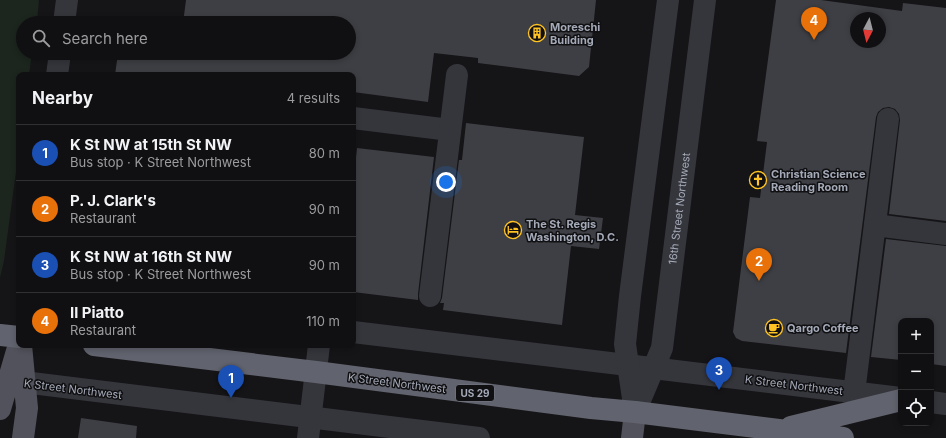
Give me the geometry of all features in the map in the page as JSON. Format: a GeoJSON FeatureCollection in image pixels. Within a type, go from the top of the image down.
{"type":"FeatureCollection","features":[{"type":"Feature","properties":{"kind":"highway"},"geometry":{"type":"LineString","coordinates":[[0,335],[16,337]]}},
{"type":"Feature","properties":{"kind":"highway","name":"K Street Northwest"},"geometry":{"type":"LineString","coordinates":[[119,348],[591,408],[635,412],[784,434],[843,438]]}},
{"type":"Feature","properties":{"kind":"highway"},"geometry":{"type":"LineString","coordinates":[[784,434],[898,400]]}},
{"type":"Feature","properties":{"kind":"main road"},"geometry":{"type":"LineString","coordinates":[[0,409],[11,381],[19,348]]}},
{"type":"Feature","properties":{"kind":"main road"},"geometry":{"type":"LineString","coordinates":[[11,381],[27,408],[23,438]]}},
{"type":"Feature","properties":{"kind":"main road","name":"16th Street Northwest"},"geometry":{"type":"LineString","coordinates":[[632,438],[635,412]]}},
{"type":"Feature","properties":{"kind":"street"},"geometry":{"type":"LineString","coordinates":[[65,16],[67,0]]}},
{"type":"Feature","properties":{"kind":"street","name":"16th Street Northwest"},"geometry":{"type":"LineString","coordinates":[[635,412],[625,344],[668,0]]}},
{"type":"Feature","properties":{"kind":"street","name":"16th Street Northwest"},"geometry":{"type":"LineString","coordinates":[[635,412],[662,348],[705,0]]}},
{"type":"Feature","properties":{"kind":"street"},"geometry":{"type":"LineString","coordinates":[[57,72],[59,60]]}},
{"type":"Feature","properties":{"kind":"street"},"geometry":{"type":"LineString","coordinates":[[430,296],[457,75]]}},
{"type":"Feature","properties":{"kind":"street"},"geometry":{"type":"LineString","coordinates":[[356,118],[450,130]]}},
{"type":"Feature","properties":{"kind":"street"},"geometry":{"type":"LineString","coordinates":[[854,392],[888,119]]}},
{"type":"Feature","properties":{"kind":"street"},"geometry":{"type":"LineString","coordinates":[[875,225],[946,234]]}},
{"type":"Feature","properties":{"kind":"street","name":"K Street Northwest"},"geometry":{"type":"LineString","coordinates":[[356,332],[898,399]]}},
{"type":"Feature","properties":{"kind":"street"},"geometry":{"type":"LineString","coordinates":[[310,428],[319,348]]}},
{"type":"Feature","properties":{"kind":"street","name":"K Street Northwest"},"geometry":{"type":"LineString","coordinates":[[11,381],[310,428],[479,438]]}},
{"type":"Feature","properties":{"kind":"street"},"geometry":{"type":"LineString","coordinates":[[934,402],[946,404]]}},
{"type":"Feature","properties":{"kind":"shaded area"},"geometry":{"type":"Polygon","coordinates":[[[0,0],[39,0],[38,16],[16,16],[16,60],[31,60],[29,72],[16,72],[16,172],[4,261],[0,278],[0,0]]]}},
{"type":"Feature","properties":{"kind":"building"},"geometry":{"type":"Polygon","coordinates":[[[186,0],[596,0],[589,67],[579,76],[478,63],[478,58],[434,53],[428,102],[356,92],[356,72],[115,72],[117,60],[356,60],[356,16],[184,16],[186,0]]]}},
{"type":"Feature","properties":{"kind":"building"},"geometry":{"type":"Polygon","coordinates":[[[776,0],[821,0],[902,11],[903,3],[946,8],[946,221],[889,214],[900,120],[899,114],[895,109],[889,107],[883,108],[878,112],[876,117],[846,353],[742,341],[736,338],[733,332],[750,197],[760,198],[767,142],[757,141],[776,0]]]}},
{"type":"Feature","properties":{"kind":"building","name":"The St. Regis Washington, D.C."},"geometry":{"type":"Polygon","coordinates":[[[466,123],[584,137],[575,215],[603,218],[599,249],[571,246],[562,325],[443,310],[444,303],[440,303],[442,298],[459,160],[462,160],[466,123]]]}},
{"type":"Feature","properties":{"kind":"building"},"geometry":{"type":"Polygon","coordinates":[[[357,148],[434,157],[418,300],[356,292],[357,148]]]}},
{"type":"Feature","properties":{"kind":"building"},"geometry":{"type":"Polygon","coordinates":[[[886,239],[946,246],[946,366],[934,364],[934,318],[898,318],[898,360],[871,357],[886,239]]]}},
{"type":"Feature","properties":{"kind":"building"},"geometry":{"type":"Polygon","coordinates":[[[81,418],[137,426],[136,438],[78,438],[81,418]]]}},
{"type":"Feature","properties":{"kind":"place","name":"Moreschi Building"},"geometry":{"type":"Point","coordinates":[537,33]}},
{"type":"Feature","properties":{"kind":"place","name":"Il Piatto"},"geometry":{"type":"Point","coordinates":[814,40]}},
{"type":"Feature","properties":{"kind":"place","name":"Christian Science Reading Room"},"geometry":{"type":"Point","coordinates":[758,180]}},
{"type":"Feature","properties":{"kind":"place","name":"The St. Regis Washington, D.C."},"geometry":{"type":"Point","coordinates":[513,230]}},
{"type":"Feature","properties":{"kind":"place","name":"P. J. Clark's"},"geometry":{"type":"Point","coordinates":[759,281]}},
{"type":"Feature","properties":{"kind":"place","name":"Qargo Coffee"},"geometry":{"type":"Point","coordinates":[774,328]}},
{"type":"Feature","properties":{"kind":"place","name":"K St NW at 16th St NW"},"geometry":{"type":"Point","coordinates":[719,390]}},
{"type":"Feature","properties":{"kind":"place","name":"K St NW at 15th St NW"},"geometry":{"type":"Point","coordinates":[231,398]}}]}
